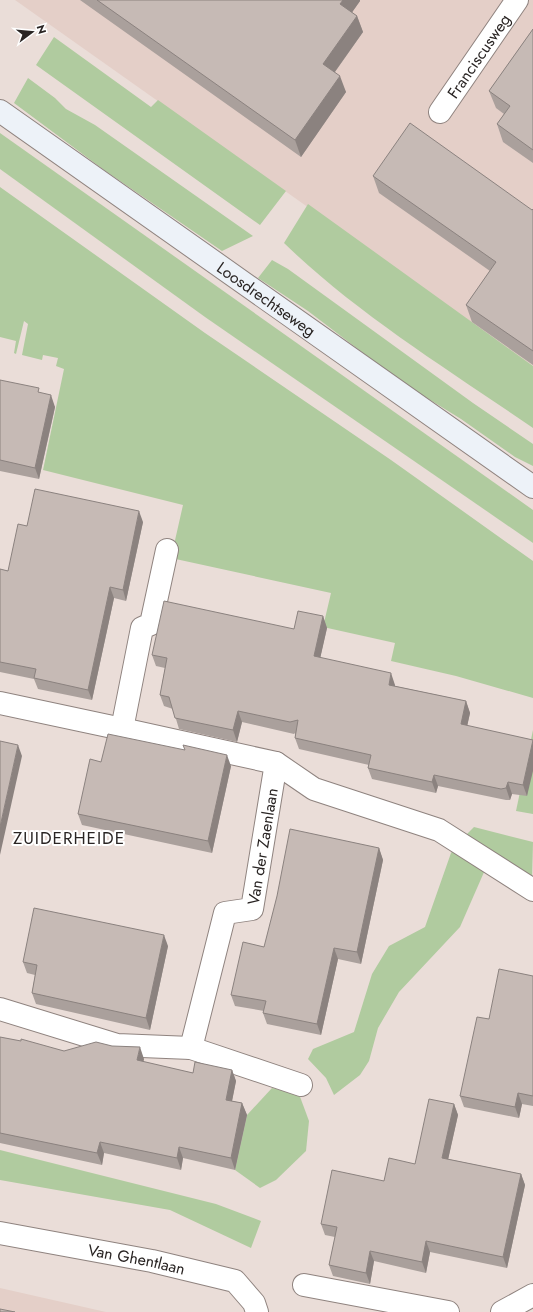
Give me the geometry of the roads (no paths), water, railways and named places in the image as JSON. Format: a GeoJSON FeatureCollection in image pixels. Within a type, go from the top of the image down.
{"type":"FeatureCollection","features":[{"type":"Feature","properties":{"kind":"main road","name":"Loosdrechtseweg"},"geometry":{"type":"LineString","coordinates":[[0,111],[533,487]]}},
{"type":"Feature","properties":{"kind":"street","name":"Franciscusweg"},"geometry":{"type":"LineString","coordinates":[[440,112],[517,0]]}},
{"type":"Feature","properties":{"kind":"street"},"geometry":{"type":"LineString","coordinates":[[122,730],[142,628],[151,624],[167,550]]}},
{"type":"Feature","properties":{"kind":"street","name":"Van der Zaenlaan"},"geometry":{"type":"LineString","coordinates":[[0,703],[276,763],[314,790],[439,830],[533,890]]}},
{"type":"Feature","properties":{"kind":"street","name":"Van der Zaenlaan"},"geometry":{"type":"LineString","coordinates":[[191,1048],[225,913],[252,909],[276,763]]}},
{"type":"Feature","properties":{"kind":"street"},"geometry":{"type":"LineString","coordinates":[[0,1009],[117,1045],[191,1048],[301,1085]]}},
{"type":"Feature","properties":{"kind":"street","name":"Van Ghentlaan"},"geometry":{"type":"LineString","coordinates":[[0,1233],[152,1260],[235,1281],[254,1303],[257,1312]]}},
{"type":"Feature","properties":{"kind":"street"},"geometry":{"type":"LineString","coordinates":[[304,1285],[448,1312]]}},
{"type":"Feature","properties":{"kind":"street"},"geometry":{"type":"LineString","coordinates":[[502,1312],[533,1295]]}},
{"type":"Feature","properties":{"kind":"district","name":"ZUIDERHEIDE"},"geometry":{"type":"Point","coordinates":[69,838]}}]}
